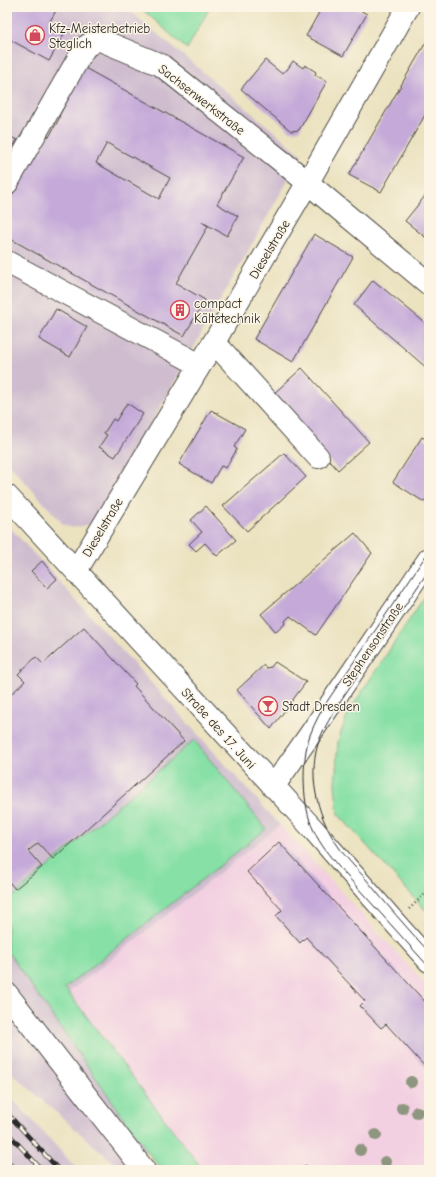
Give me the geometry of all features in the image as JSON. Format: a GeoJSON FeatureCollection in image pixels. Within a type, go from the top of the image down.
{"type":"FeatureCollection","features":[{"type":"Feature","properties":{"kind":"street","name":"Dieselstraße"},"geometry":{"type":"LineString","coordinates":[[76,571],[214,342],[408,7]]}},
{"type":"Feature","properties":{"kind":"street","name":"Sachsenwerkstraße"},"geometry":{"type":"LineString","coordinates":[[7,183],[85,47],[98,39],[161,65],[308,182],[429,284]]}},
{"type":"Feature","properties":{"kind":"street"},"geometry":{"type":"LineString","coordinates":[[7,262],[200,365]]}},
{"type":"Feature","properties":{"kind":"street"},"geometry":{"type":"LineString","coordinates":[[214,342],[318,457]]}},
{"type":"Feature","properties":{"kind":"street","name":"Straße des 17. Juni"},"geometry":{"type":"LineString","coordinates":[[7,496],[313,830],[429,961]]}},
{"type":"Feature","properties":{"kind":"street","name":"Stephensonstraße"},"geometry":{"type":"LineString","coordinates":[[273,787],[313,731],[429,559]]}},
{"type":"Feature","properties":{"kind":"street"},"geometry":{"type":"LineString","coordinates":[[7,994],[144,1170]]}},
{"type":"Feature","properties":{"kind":"path"},"geometry":{"type":"LineString","coordinates":[[395,923],[429,890]]}},
{"type":"Feature","properties":{"kind":"shaded area"},"geometry":{"type":"Polygon","coordinates":[[[7,7],[125,7],[302,155],[95,523],[72,528],[63,524],[7,462],[7,7]]]}},
{"type":"Feature","properties":{"kind":"shaded area"},"geometry":{"type":"Polygon","coordinates":[[[7,524],[280,825],[59,1000],[153,1144],[122,1170],[7,1069],[7,524]]]}},
{"type":"Feature","properties":{"kind":"shaded area"},"geometry":{"type":"Polygon","coordinates":[[[280,825],[429,988],[429,1170],[176,1170],[59,1000],[280,825]]]}},
{"type":"Feature","properties":{"kind":"shaded area"},"geometry":{"type":"Polygon","coordinates":[[[7,1093],[78,1170],[7,1170],[7,1093]]]}},
{"type":"Feature","properties":{"kind":"green space"},"geometry":{"type":"Polygon","coordinates":[[[140,7],[210,7],[187,49],[140,7]]]}},
{"type":"Feature","properties":{"kind":"green space"},"geometry":{"type":"Polygon","coordinates":[[[429,590],[429,914],[338,814],[335,785],[338,741],[348,713],[429,590]]]}},
{"type":"Feature","properties":{"kind":"green space"},"geometry":{"type":"Polygon","coordinates":[[[194,740],[266,829],[65,988],[203,1170],[163,1170],[150,1155],[7,951],[7,902],[194,740]]]}},
{"type":"Feature","properties":{"kind":"building","name":"Kfz-Meisterbetrieb Steglich"},"geometry":{"type":"Polygon","coordinates":[[[7,7],[58,7],[49,23],[65,32],[49,61],[7,38],[7,7]]]}},
{"type":"Feature","properties":{"kind":"building"},"geometry":{"type":"Polygon","coordinates":[[[322,7],[354,7],[367,14],[343,56],[306,36],[322,7]]]}},
{"type":"Feature","properties":{"kind":"building"},"geometry":{"type":"Polygon","coordinates":[[[429,37],[429,108],[381,192],[349,175],[429,37]]]}},
{"type":"Feature","properties":{"kind":"building"},"geometry":{"type":"Polygon","coordinates":[[[265,60],[281,73],[287,70],[293,61],[303,68],[305,65],[316,72],[315,75],[327,81],[299,130],[291,131],[241,89],[265,60]]]}},
{"type":"Feature","properties":{"kind":"building"},"geometry":{"type":"Polygon","coordinates":[[[85,68],[244,157],[217,204],[238,216],[227,236],[202,222],[208,226],[176,283],[205,300],[184,336],[7,237],[7,204],[46,135],[49,137],[60,117],[59,116],[85,68]],[[107,143],[96,163],[159,199],[170,178],[107,143]]]}},
{"type":"Feature","properties":{"kind":"building"},"geometry":{"type":"Polygon","coordinates":[[[7,135],[17,140],[7,158],[7,135]]]}},
{"type":"Feature","properties":{"kind":"building"},"geometry":{"type":"Polygon","coordinates":[[[425,196],[429,199],[429,240],[405,221],[425,196]]]}},
{"type":"Feature","properties":{"kind":"building"},"geometry":{"type":"Polygon","coordinates":[[[314,234],[353,257],[293,362],[254,339],[314,234]]]}},
{"type":"Feature","properties":{"kind":"building"},"geometry":{"type":"Polygon","coordinates":[[[373,280],[429,326],[429,370],[354,305],[373,280]]]}},
{"type":"Feature","properties":{"kind":"building"},"geometry":{"type":"Polygon","coordinates":[[[56,309],[87,327],[70,357],[39,339],[56,309]]]}},
{"type":"Feature","properties":{"kind":"building"},"geometry":{"type":"Polygon","coordinates":[[[302,368],[369,442],[338,470],[271,396],[302,368]]]}},
{"type":"Feature","properties":{"kind":"building"},"geometry":{"type":"Polygon","coordinates":[[[127,403],[143,414],[115,457],[99,447],[107,435],[104,433],[113,419],[116,421],[127,403]]]}},
{"type":"Feature","properties":{"kind":"building"},"geometry":{"type":"Polygon","coordinates":[[[211,410],[245,429],[234,447],[237,449],[226,468],[221,466],[211,483],[179,464],[211,410]]]}},
{"type":"Feature","properties":{"kind":"building"},"geometry":{"type":"Polygon","coordinates":[[[422,437],[429,441],[429,494],[424,502],[393,482],[422,437]]]}},
{"type":"Feature","properties":{"kind":"building"},"geometry":{"type":"Polygon","coordinates":[[[284,453],[306,477],[247,531],[223,506],[284,453]]]}},
{"type":"Feature","properties":{"kind":"building"},"geometry":{"type":"Polygon","coordinates":[[[206,506],[236,540],[217,556],[205,543],[196,551],[189,544],[202,532],[191,520],[206,506]]]}},
{"type":"Feature","properties":{"kind":"building"},"geometry":{"type":"Polygon","coordinates":[[[355,533],[372,553],[316,635],[290,616],[285,621],[286,623],[276,632],[261,614],[355,533]]]}},
{"type":"Feature","properties":{"kind":"building"},"geometry":{"type":"Polygon","coordinates":[[[42,561],[57,579],[47,588],[31,571],[42,561]]]}},
{"type":"Feature","properties":{"kind":"building"},"geometry":{"type":"Polygon","coordinates":[[[84,627],[136,684],[134,686],[184,741],[53,859],[38,843],[28,851],[42,867],[15,889],[10,883],[8,885],[7,884],[7,698],[25,681],[18,674],[36,657],[43,664],[84,627]]]}},
{"type":"Feature","properties":{"kind":"building"},"geometry":{"type":"Polygon","coordinates":[[[275,662],[306,682],[271,729],[237,690],[264,665],[266,668],[271,667],[275,662]]]}},
{"type":"Feature","properties":{"kind":"building"},"geometry":{"type":"Polygon","coordinates":[[[279,842],[429,1006],[429,1071],[386,1024],[381,1028],[360,1006],[365,1001],[306,937],[300,943],[276,916],[282,910],[247,872],[279,842]]]}},
{"type":"Feature","properties":{"kind":"building"},"geometry":{"type":"Polygon","coordinates":[[[306,1165],[311,1170],[300,1170],[306,1165]]]}},
{"type":"Feature","properties":{"kind":"tram line"},"geometry":{"type":"LineString","coordinates":[[429,551],[318,717],[307,745],[304,770],[307,810],[316,836],[338,866],[429,967]]}},
{"type":"Feature","properties":{"kind":"tram line"},"geometry":{"type":"LineString","coordinates":[[429,570],[339,703],[326,725],[316,751],[314,765],[314,778],[319,806],[323,819],[339,848],[429,952]]}},
{"type":"Feature","properties":{"kind":"railway"},"geometry":{"type":"LineString","coordinates":[[7,1113],[59,1170]]}},
{"type":"Feature","properties":{"kind":"railway"},"geometry":{"type":"LineString","coordinates":[[7,1132],[42,1170]]}},
{"type":"Feature","properties":{"kind":"railway"},"geometry":{"type":"LineString","coordinates":[[7,1161],[15,1170]]}},
{"type":"Feature","properties":{"kind":"place","name":"Kfz-Meisterbetrieb Steglich"},"geometry":{"type":"Point","coordinates":[35,35]}},
{"type":"Feature","properties":{"kind":"place","name":"compact Kältetechnik"},"geometry":{"type":"Point","coordinates":[180,310]}},
{"type":"Feature","properties":{"kind":"place","name":"Stadt Dresden"},"geometry":{"type":"Point","coordinates":[268,706]}}]}
